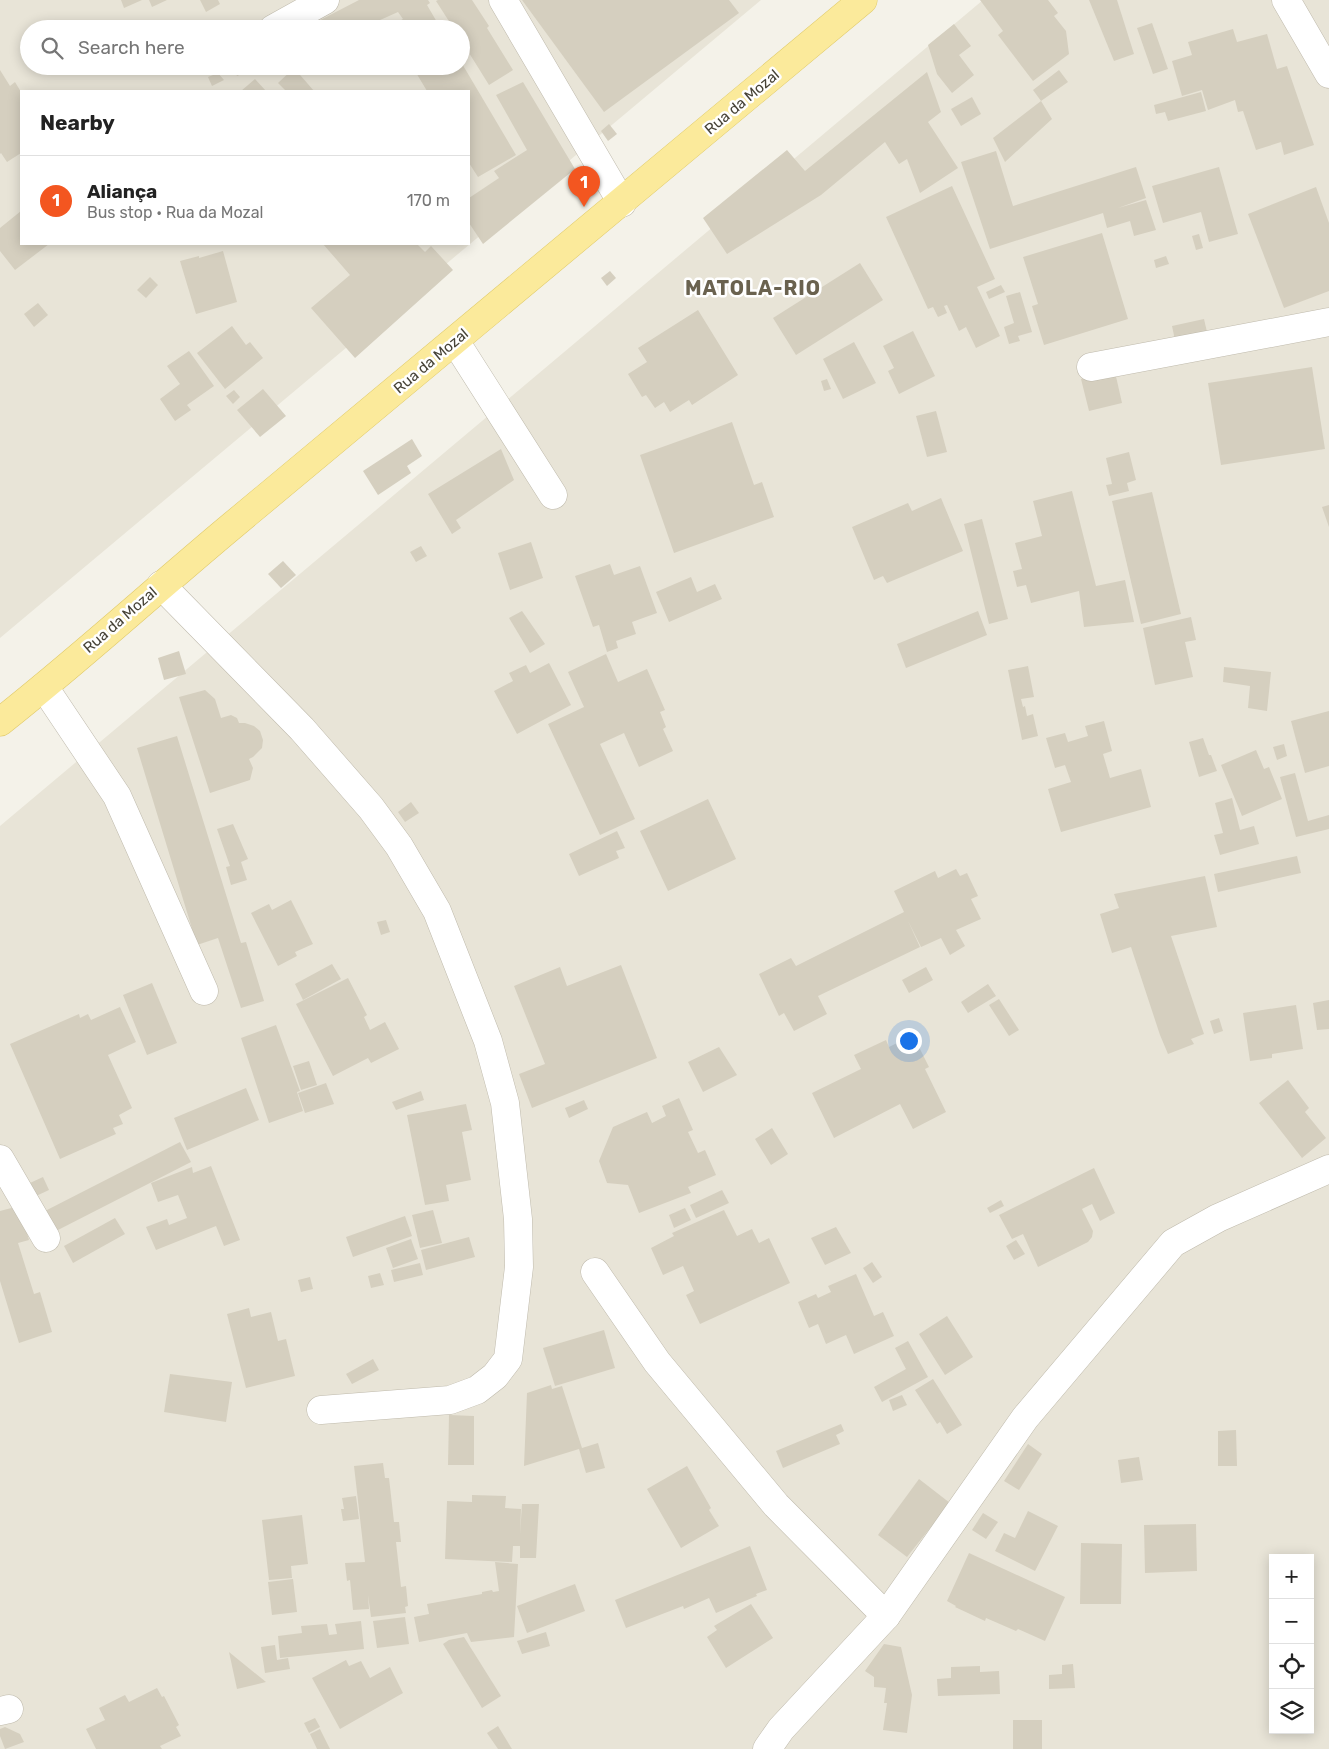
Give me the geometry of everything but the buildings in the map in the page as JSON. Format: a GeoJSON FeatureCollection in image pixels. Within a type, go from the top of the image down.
{"type":"FeatureCollection","features":[{"type":"Feature","properties":{"kind":"main road","name":"Rua da Mozal"},"geometry":{"type":"LineString","coordinates":[[0,722],[44,687],[161,585],[622,203],[863,0]]}},
{"type":"Feature","properties":{"kind":"street"},"geometry":{"type":"LineString","coordinates":[[289,20],[325,0]]}},
{"type":"Feature","properties":{"kind":"street"},"geometry":{"type":"LineString","coordinates":[[503,0],[622,203]]}},
{"type":"Feature","properties":{"kind":"street"},"geometry":{"type":"LineString","coordinates":[[1286,0],[1329,74]]}},
{"type":"Feature","properties":{"kind":"street"},"geometry":{"type":"LineString","coordinates":[[1091,367],[1329,322]]}},
{"type":"Feature","properties":{"kind":"street"},"geometry":{"type":"LineString","coordinates":[[455,341],[553,495]]}},
{"type":"Feature","properties":{"kind":"street"},"geometry":{"type":"LineString","coordinates":[[161,585],[302,729],[371,808],[399,846],[437,911],[488,1041],[505,1103],[518,1219],[519,1267],[508,1359],[495,1376],[477,1390],[450,1400],[321,1410]]}},
{"type":"Feature","properties":{"kind":"street"},"geometry":{"type":"LineString","coordinates":[[44,687],[117,796],[204,991]]}},
{"type":"Feature","properties":{"kind":"street"},"geometry":{"type":"LineString","coordinates":[[0,1159],[46,1238]]}},
{"type":"Feature","properties":{"kind":"street"},"geometry":{"type":"LineString","coordinates":[[767,1749],[781,1729],[886,1616],[1024,1418],[1173,1243],[1218,1218],[1329,1169]]}},
{"type":"Feature","properties":{"kind":"street"},"geometry":{"type":"LineString","coordinates":[[596,1272],[657,1362],[770,1498],[886,1616]]}},
{"type":"Feature","properties":{"kind":"shaded area"},"geometry":{"type":"Polygon","coordinates":[[[0,0],[761,0],[470,244],[470,90],[20,90],[20,245],[469,245],[0,638],[0,0]]]}},
{"type":"Feature","properties":{"kind":"shaded area"},"geometry":{"type":"Polygon","coordinates":[[[983,0],[1329,0],[1329,1749],[0,1749],[0,826],[983,0]]]}},
{"type":"Feature","properties":{"kind":"place","name":"Aliança"},"geometry":{"type":"Point","coordinates":[584,207]}},
{"type":"Feature","properties":{"kind":"district","name":"MATOLA-RIO"},"geometry":{"type":"Point","coordinates":[753,288]}}]}
